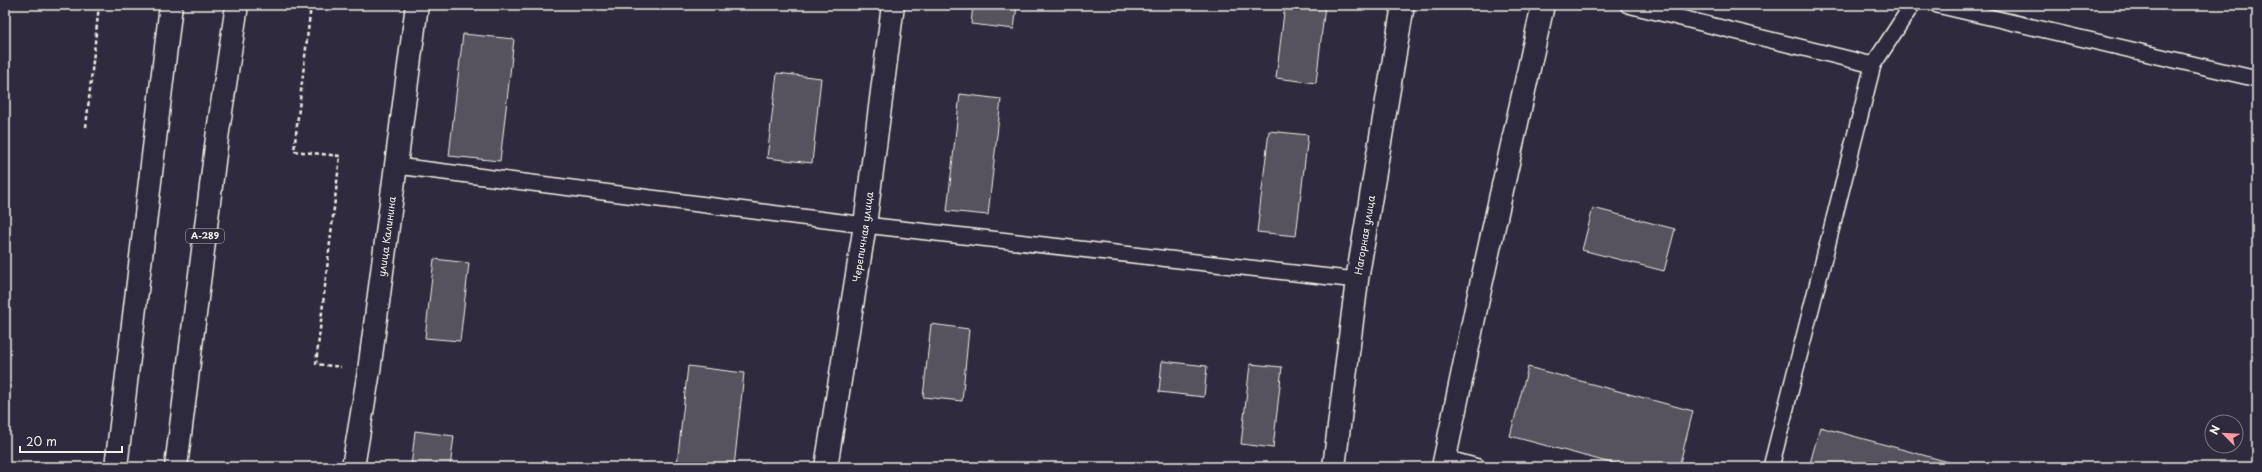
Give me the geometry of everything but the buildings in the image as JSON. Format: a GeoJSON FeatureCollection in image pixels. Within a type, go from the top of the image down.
{"type":"FeatureCollection","features":[{"type":"Feature","properties":{"kind":"main road"},"geometry":{"type":"LineString","coordinates":[[116,467],[171,5]]}},
{"type":"Feature","properties":{"kind":"main road","name":"А-289"},"geometry":{"type":"LineString","coordinates":[[176,467],[217,138],[237,5]]}},
{"type":"Feature","properties":{"kind":"main road","name":"улица Калинина"},"geometry":{"type":"LineString","coordinates":[[353,467],[369,371],[417,5]]}},
{"type":"Feature","properties":{"kind":"main road","name":"Черепичная улица"},"geometry":{"type":"LineString","coordinates":[[826,467],[865,225],[893,5]]}},
{"type":"Feature","properties":{"kind":"main road","name":"Нагорная улица"},"geometry":{"type":"LineString","coordinates":[[1334,467],[1358,280],[1403,5]]}},
{"type":"Feature","properties":{"kind":"main road"},"geometry":{"type":"LineString","coordinates":[[1444,462],[1479,294],[1543,5]]}},
{"type":"Feature","properties":{"kind":"lane"},"geometry":{"type":"LineString","coordinates":[[1628,5],[1873,65]]}},
{"type":"Feature","properties":{"kind":"lane"},"geometry":{"type":"LineString","coordinates":[[1771,467],[1873,65],[1912,5]]}},
{"type":"Feature","properties":{"kind":"lane"},"geometry":{"type":"LineString","coordinates":[[1936,5],[2257,79]]}},
{"type":"Feature","properties":{"kind":"lane"},"geometry":{"type":"LineString","coordinates":[[397,166],[865,225],[1358,280]]}},
{"type":"Feature","properties":{"kind":"lane"},"geometry":{"type":"LineString","coordinates":[[1444,462],[1478,467]]}},
{"type":"Feature","properties":{"kind":"path"},"geometry":{"type":"LineString","coordinates":[[86,127],[99,5]]}},
{"type":"Feature","properties":{"kind":"path"},"geometry":{"type":"LineString","coordinates":[[311,5],[294,151],[340,156],[316,364],[369,371]]}}]}
